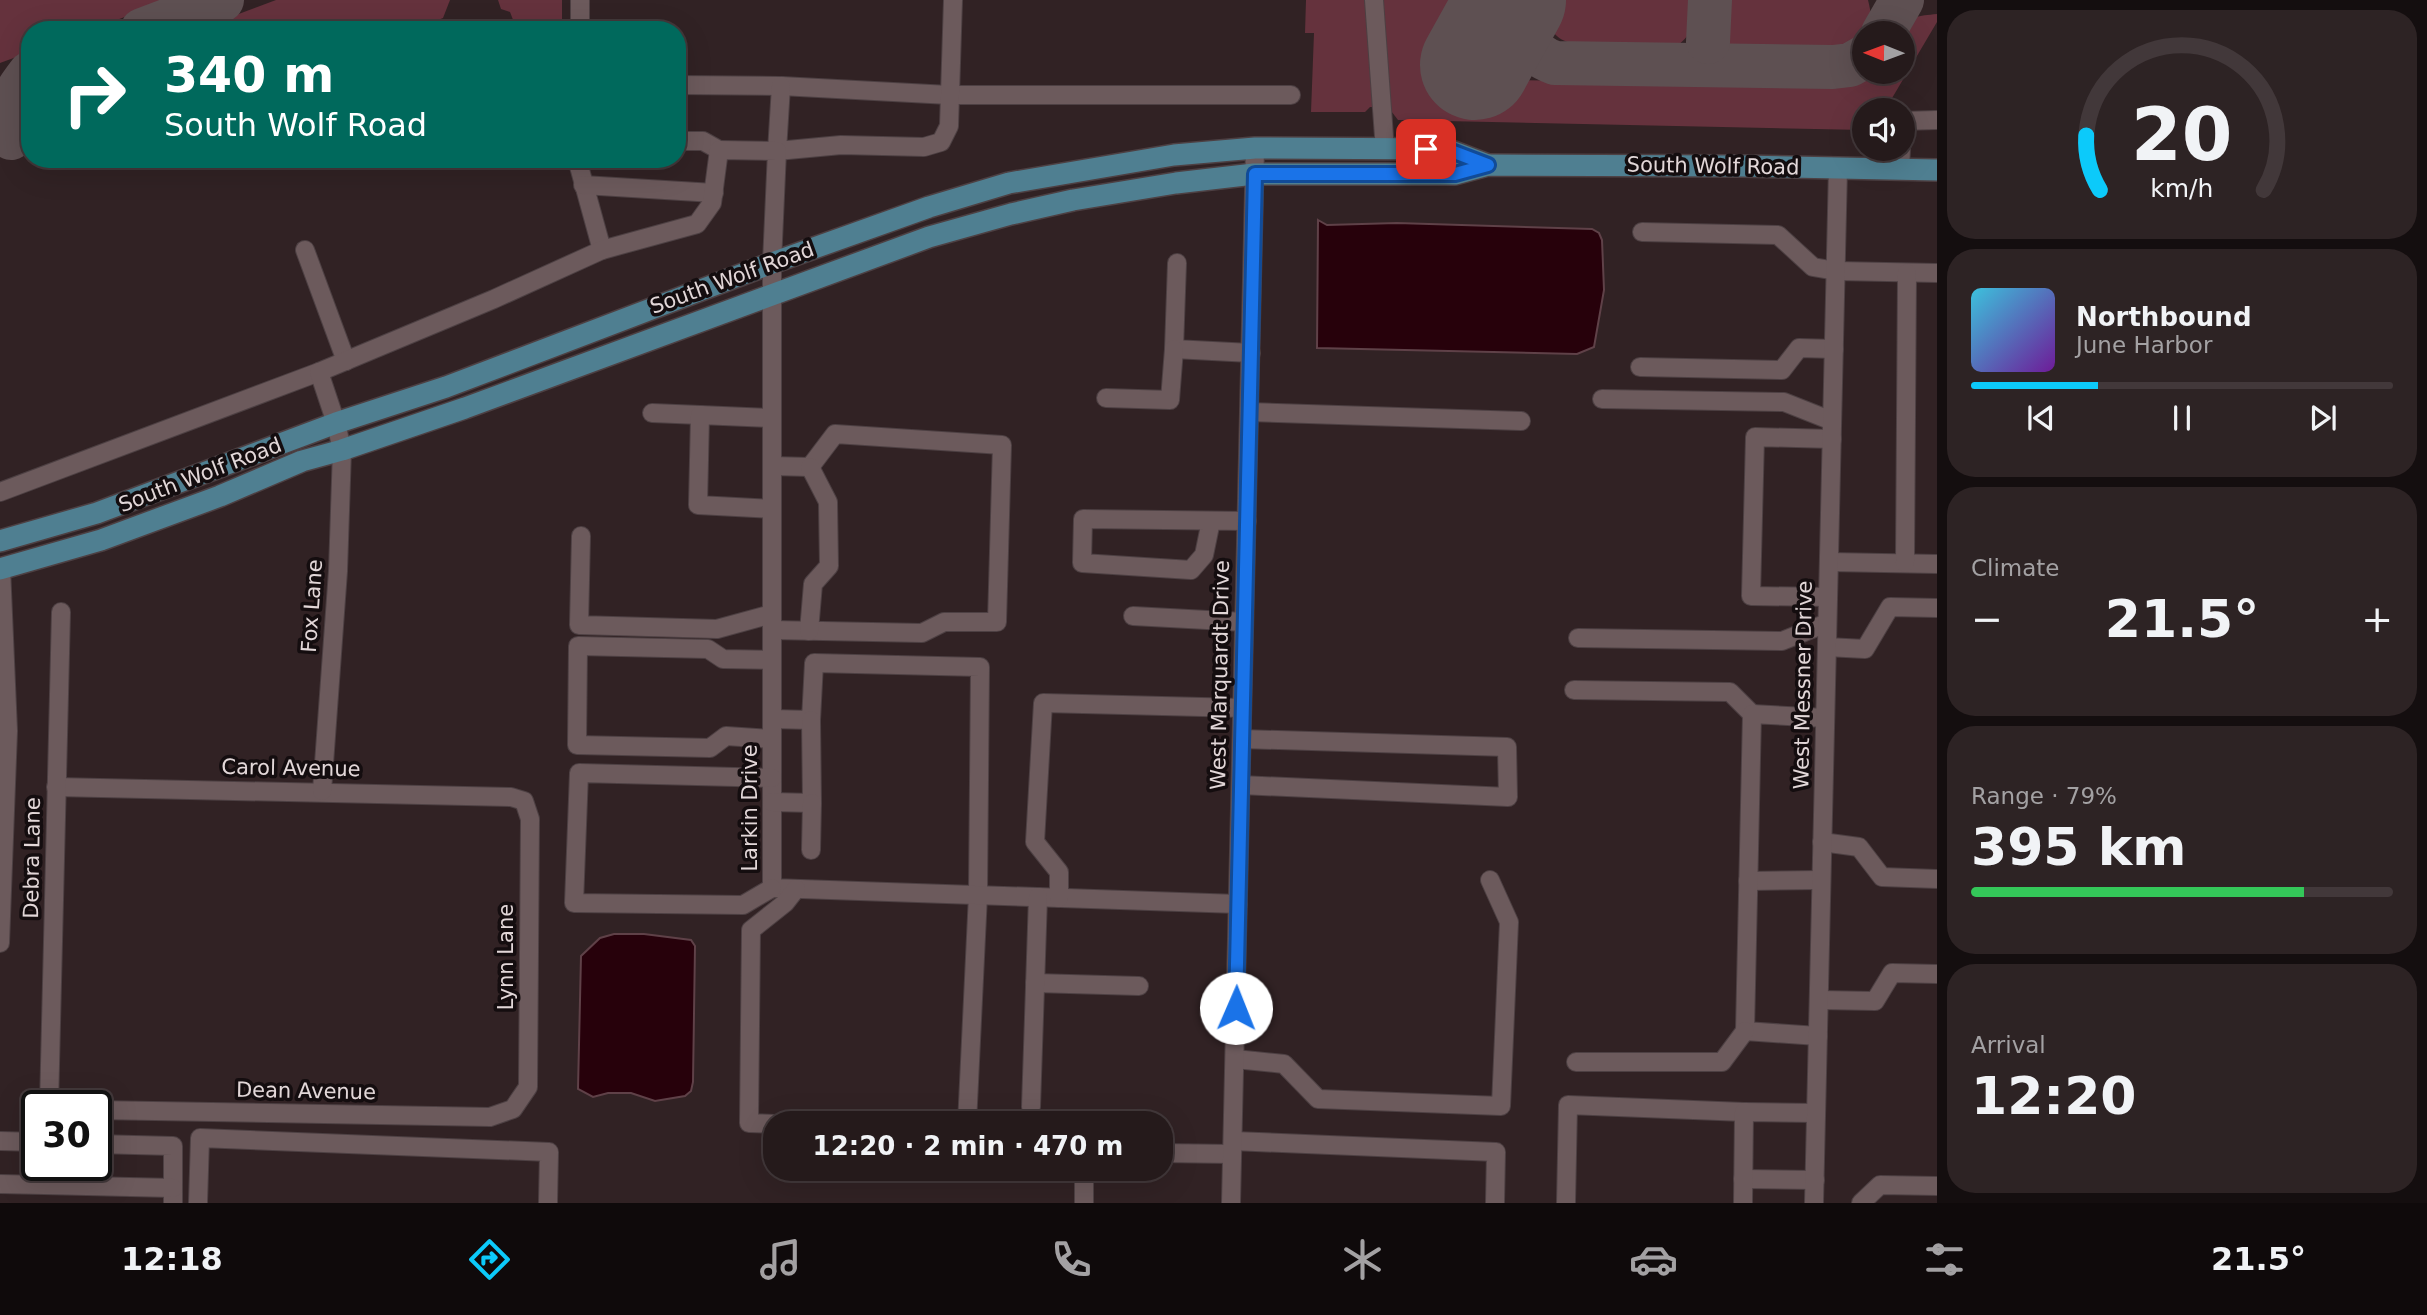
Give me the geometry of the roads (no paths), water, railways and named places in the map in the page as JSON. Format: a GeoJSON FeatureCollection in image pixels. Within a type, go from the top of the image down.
{"type":"FeatureCollection","features":[{"type":"Feature","properties":{"kind":"main road","name":"South Wolf Road"},"geometry":{"type":"LineString","coordinates":[[0,541],[97,513],[336,423],[446,387],[772,263],[929,207],[1009,183],[1174,155],[1255,148],[1446,149],[1488,165]]}},
{"type":"Feature","properties":{"kind":"main road","name":"South Wolf Road"},"geometry":{"type":"LineString","coordinates":[[1,569],[102,540],[220,496],[302,461],[465,408],[929,237],[1073,200],[1176,183],[1255,174],[1455,174],[1488,165],[1838,168],[1887,161]]}},
{"type":"Feature","properties":{"kind":"main road","name":"South Wolf Road"},"geometry":{"type":"LineString","coordinates":[[1908,161],[1937,170]]}},
{"type":"Feature","properties":{"kind":"street"},"geometry":{"type":"LineString","coordinates":[[580,0],[580,21]]}},
{"type":"Feature","properties":{"kind":"street"},"geometry":{"type":"LineString","coordinates":[[686,141],[703,141],[719,150],[777,151],[841,145],[924,146],[941,142],[949,126],[953,0]]}},
{"type":"Feature","properties":{"kind":"street"},"geometry":{"type":"LineString","coordinates":[[1374,0],[1385,150]]}},
{"type":"Feature","properties":{"kind":"street"},"geometry":{"type":"LineString","coordinates":[[686,85],[781,86],[949,95],[1291,95]]}},
{"type":"Feature","properties":{"kind":"street","name":"Larkin Drive"},"geometry":{"type":"LineString","coordinates":[[781,86],[772,263],[772,888],[1238,904]]}},
{"type":"Feature","properties":{"kind":"street"},"geometry":{"type":"LineString","coordinates":[[1915,121],[1937,120]]}},
{"type":"Feature","properties":{"kind":"street","name":"West Marquardt Drive"},"geometry":{"type":"LineString","coordinates":[[1231,1203],[1255,148]]}},
{"type":"Feature","properties":{"kind":"street"},"geometry":{"type":"LineString","coordinates":[[0,492],[320,372],[494,299],[601,250],[696,224],[712,203],[719,150]]}},
{"type":"Feature","properties":{"kind":"street"},"geometry":{"type":"LineString","coordinates":[[579,168],[601,250]]}},
{"type":"Feature","properties":{"kind":"street","name":"West Messner Drive"},"geometry":{"type":"LineString","coordinates":[[1814,1203],[1838,168]]}},
{"type":"Feature","properties":{"kind":"street"},"geometry":{"type":"LineString","coordinates":[[583,185],[713,192]]}},
{"type":"Feature","properties":{"kind":"street"},"geometry":{"type":"LineString","coordinates":[[1642,232],[1778,235],[1814,267],[1836,271],[1937,273]]}},
{"type":"Feature","properties":{"kind":"street"},"geometry":{"type":"LineString","coordinates":[[305,250],[346,361]]}},
{"type":"Feature","properties":{"kind":"street"},"geometry":{"type":"LineString","coordinates":[[1106,398],[1170,400],[1177,263]]}},
{"type":"Feature","properties":{"kind":"street"},"geometry":{"type":"LineString","coordinates":[[1905,563],[1907,273]]}},
{"type":"Feature","properties":{"kind":"street"},"geometry":{"type":"LineString","coordinates":[[1640,367],[1782,370],[1800,348],[1834,349]]}},
{"type":"Feature","properties":{"kind":"street"},"geometry":{"type":"LineString","coordinates":[[1174,349],[1251,353]]}},
{"type":"Feature","properties":{"kind":"street","name":"Fox Lane"},"geometry":{"type":"LineString","coordinates":[[320,372],[342,450],[338,571],[322,791]]}},
{"type":"Feature","properties":{"kind":"street"},"geometry":{"type":"LineString","coordinates":[[1602,399],[1784,402],[1832,430]]}},
{"type":"Feature","properties":{"kind":"street"},"geometry":{"type":"LineString","coordinates":[[1249,412],[1521,421]]}},
{"type":"Feature","properties":{"kind":"street"},"geometry":{"type":"LineString","coordinates":[[652,413],[772,418]]}},
{"type":"Feature","properties":{"kind":"street"},"geometry":{"type":"LineString","coordinates":[[700,415],[698,505],[772,509]]}},
{"type":"Feature","properties":{"kind":"street"},"geometry":{"type":"LineString","coordinates":[[1828,597],[1751,596],[1755,437],[1832,430]]}},
{"type":"Feature","properties":{"kind":"street"},"geometry":{"type":"LineString","coordinates":[[581,536],[579,625],[717,629],[772,622],[809,631],[922,633],[944,622],[997,622],[1002,445],[835,433],[810,467]]}},
{"type":"Feature","properties":{"kind":"street"},"geometry":{"type":"LineString","coordinates":[[772,466],[810,467]]}},
{"type":"Feature","properties":{"kind":"street"},"geometry":{"type":"LineString","coordinates":[[809,631],[813,584],[829,566],[828,502],[810,467]]}},
{"type":"Feature","properties":{"kind":"street"},"geometry":{"type":"LineString","coordinates":[[1211,521],[1204,555],[1191,570],[1082,563],[1083,519],[1247,521]]}},
{"type":"Feature","properties":{"kind":"street"},"geometry":{"type":"LineString","coordinates":[[1829,562],[1937,564]]}},
{"type":"Feature","properties":{"kind":"street"},"geometry":{"type":"LineString","coordinates":[[0,943],[4,740],[1,569]]}},
{"type":"Feature","properties":{"kind":"street"},"geometry":{"type":"LineString","coordinates":[[1827,647],[1865,649],[1890,607],[1937,608]]}},
{"type":"Feature","properties":{"kind":"street","name":"Debra Lane"},"geometry":{"type":"LineString","coordinates":[[49,1090],[61,612]]}},
{"type":"Feature","properties":{"kind":"street"},"geometry":{"type":"LineString","coordinates":[[1133,616],[1244,622]]}},
{"type":"Feature","properties":{"kind":"street"},"geometry":{"type":"LineString","coordinates":[[1578,638],[1782,641],[1828,623]]}},
{"type":"Feature","properties":{"kind":"street"},"geometry":{"type":"LineString","coordinates":[[772,660],[723,659],[708,649],[579,646],[577,745],[710,748],[726,737],[772,738]]}},
{"type":"Feature","properties":{"kind":"street"},"geometry":{"type":"LineString","coordinates":[[811,850],[814,663],[980,667],[978,895],[968,1111]]}},
{"type":"Feature","properties":{"kind":"street"},"geometry":{"type":"LineString","coordinates":[[1574,690],[1730,692],[1752,713],[1825,718]]}},
{"type":"Feature","properties":{"kind":"street"},"geometry":{"type":"LineString","coordinates":[[1059,898],[1059,872],[1035,842],[1043,703],[1242,708]]}},
{"type":"Feature","properties":{"kind":"street"},"geometry":{"type":"LineString","coordinates":[[1576,1062],[1722,1062],[1745,1031],[1752,713]]}},
{"type":"Feature","properties":{"kind":"street"},"geometry":{"type":"LineString","coordinates":[[772,719],[811,720]]}},
{"type":"Feature","properties":{"kind":"street"},"geometry":{"type":"LineString","coordinates":[[1241,785],[1508,797],[1507,747],[1242,739]]}},
{"type":"Feature","properties":{"kind":"street"},"geometry":{"type":"LineString","coordinates":[[772,778],[579,773],[574,903],[743,905],[772,888]]}},
{"type":"Feature","properties":{"kind":"street","name":"Carol Avenue"},"geometry":{"type":"LineString","coordinates":[[56,787],[322,791],[511,797],[524,801]]}},
{"type":"Feature","properties":{"kind":"street","name":"Lynn Lane"},"geometry":{"type":"LineString","coordinates":[[513,1110],[528,1087],[530,819],[524,801]]}},
{"type":"Feature","properties":{"kind":"street"},"geometry":{"type":"LineString","coordinates":[[772,802],[813,803]]}},
{"type":"Feature","properties":{"kind":"street"},"geometry":{"type":"LineString","coordinates":[[1822,842],[1859,847],[1882,877],[1937,879]]}},
{"type":"Feature","properties":{"kind":"street"},"geometry":{"type":"LineString","coordinates":[[1235,1059],[1284,1064],[1318,1099],[1501,1106],[1509,922],[1490,880]]}},
{"type":"Feature","properties":{"kind":"street"},"geometry":{"type":"LineString","coordinates":[[1748,881],[1821,880]]}},
{"type":"Feature","properties":{"kind":"street"},"geometry":{"type":"LineString","coordinates":[[763,1124],[749,1123],[751,930],[785,903],[796,888]]}},
{"type":"Feature","properties":{"kind":"street"},"geometry":{"type":"LineString","coordinates":[[1031,1107],[1038,897]]}},
{"type":"Feature","properties":{"kind":"street"},"geometry":{"type":"LineString","coordinates":[[1819,1000],[1875,1001],[1892,973],[1937,974]]}},
{"type":"Feature","properties":{"kind":"street"},"geometry":{"type":"LineString","coordinates":[[1035,983],[1139,986]]}},
{"type":"Feature","properties":{"kind":"street"},"geometry":{"type":"LineString","coordinates":[[1745,1031],[1818,1036]]}},
{"type":"Feature","properties":{"kind":"street"},"geometry":{"type":"LineString","coordinates":[[1566,1203],[1568,1105],[1816,1113]]}},
{"type":"Feature","properties":{"kind":"street","name":"Dean Avenue"},"geometry":{"type":"LineString","coordinates":[[112,1110],[490,1117],[513,1110]]}},
{"type":"Feature","properties":{"kind":"street"},"geometry":{"type":"LineString","coordinates":[[1743,1203],[1744,1112]]}},
{"type":"Feature","properties":{"kind":"street"},"geometry":{"type":"LineString","coordinates":[[198,1203],[200,1138],[550,1152],[548,1203]]}},
{"type":"Feature","properties":{"kind":"street"},"geometry":{"type":"LineString","coordinates":[[0,1141],[21,1142]]}},
{"type":"Feature","properties":{"kind":"street"},"geometry":{"type":"LineString","coordinates":[[0,1184],[173,1196],[173,1146],[112,1144]]}},
{"type":"Feature","properties":{"kind":"street"},"geometry":{"type":"LineString","coordinates":[[1173,1152],[1233,1147],[1496,1152],[1494,1203]]}},
{"type":"Feature","properties":{"kind":"street"},"geometry":{"type":"LineString","coordinates":[[1743,1179],[1815,1180]]}},
{"type":"Feature","properties":{"kind":"street"},"geometry":{"type":"LineString","coordinates":[[1084,1181],[1084,1203]]}},
{"type":"Feature","properties":{"kind":"street"},"geometry":{"type":"LineString","coordinates":[[1861,1203],[1880,1185],[1937,1186]]}}]}
